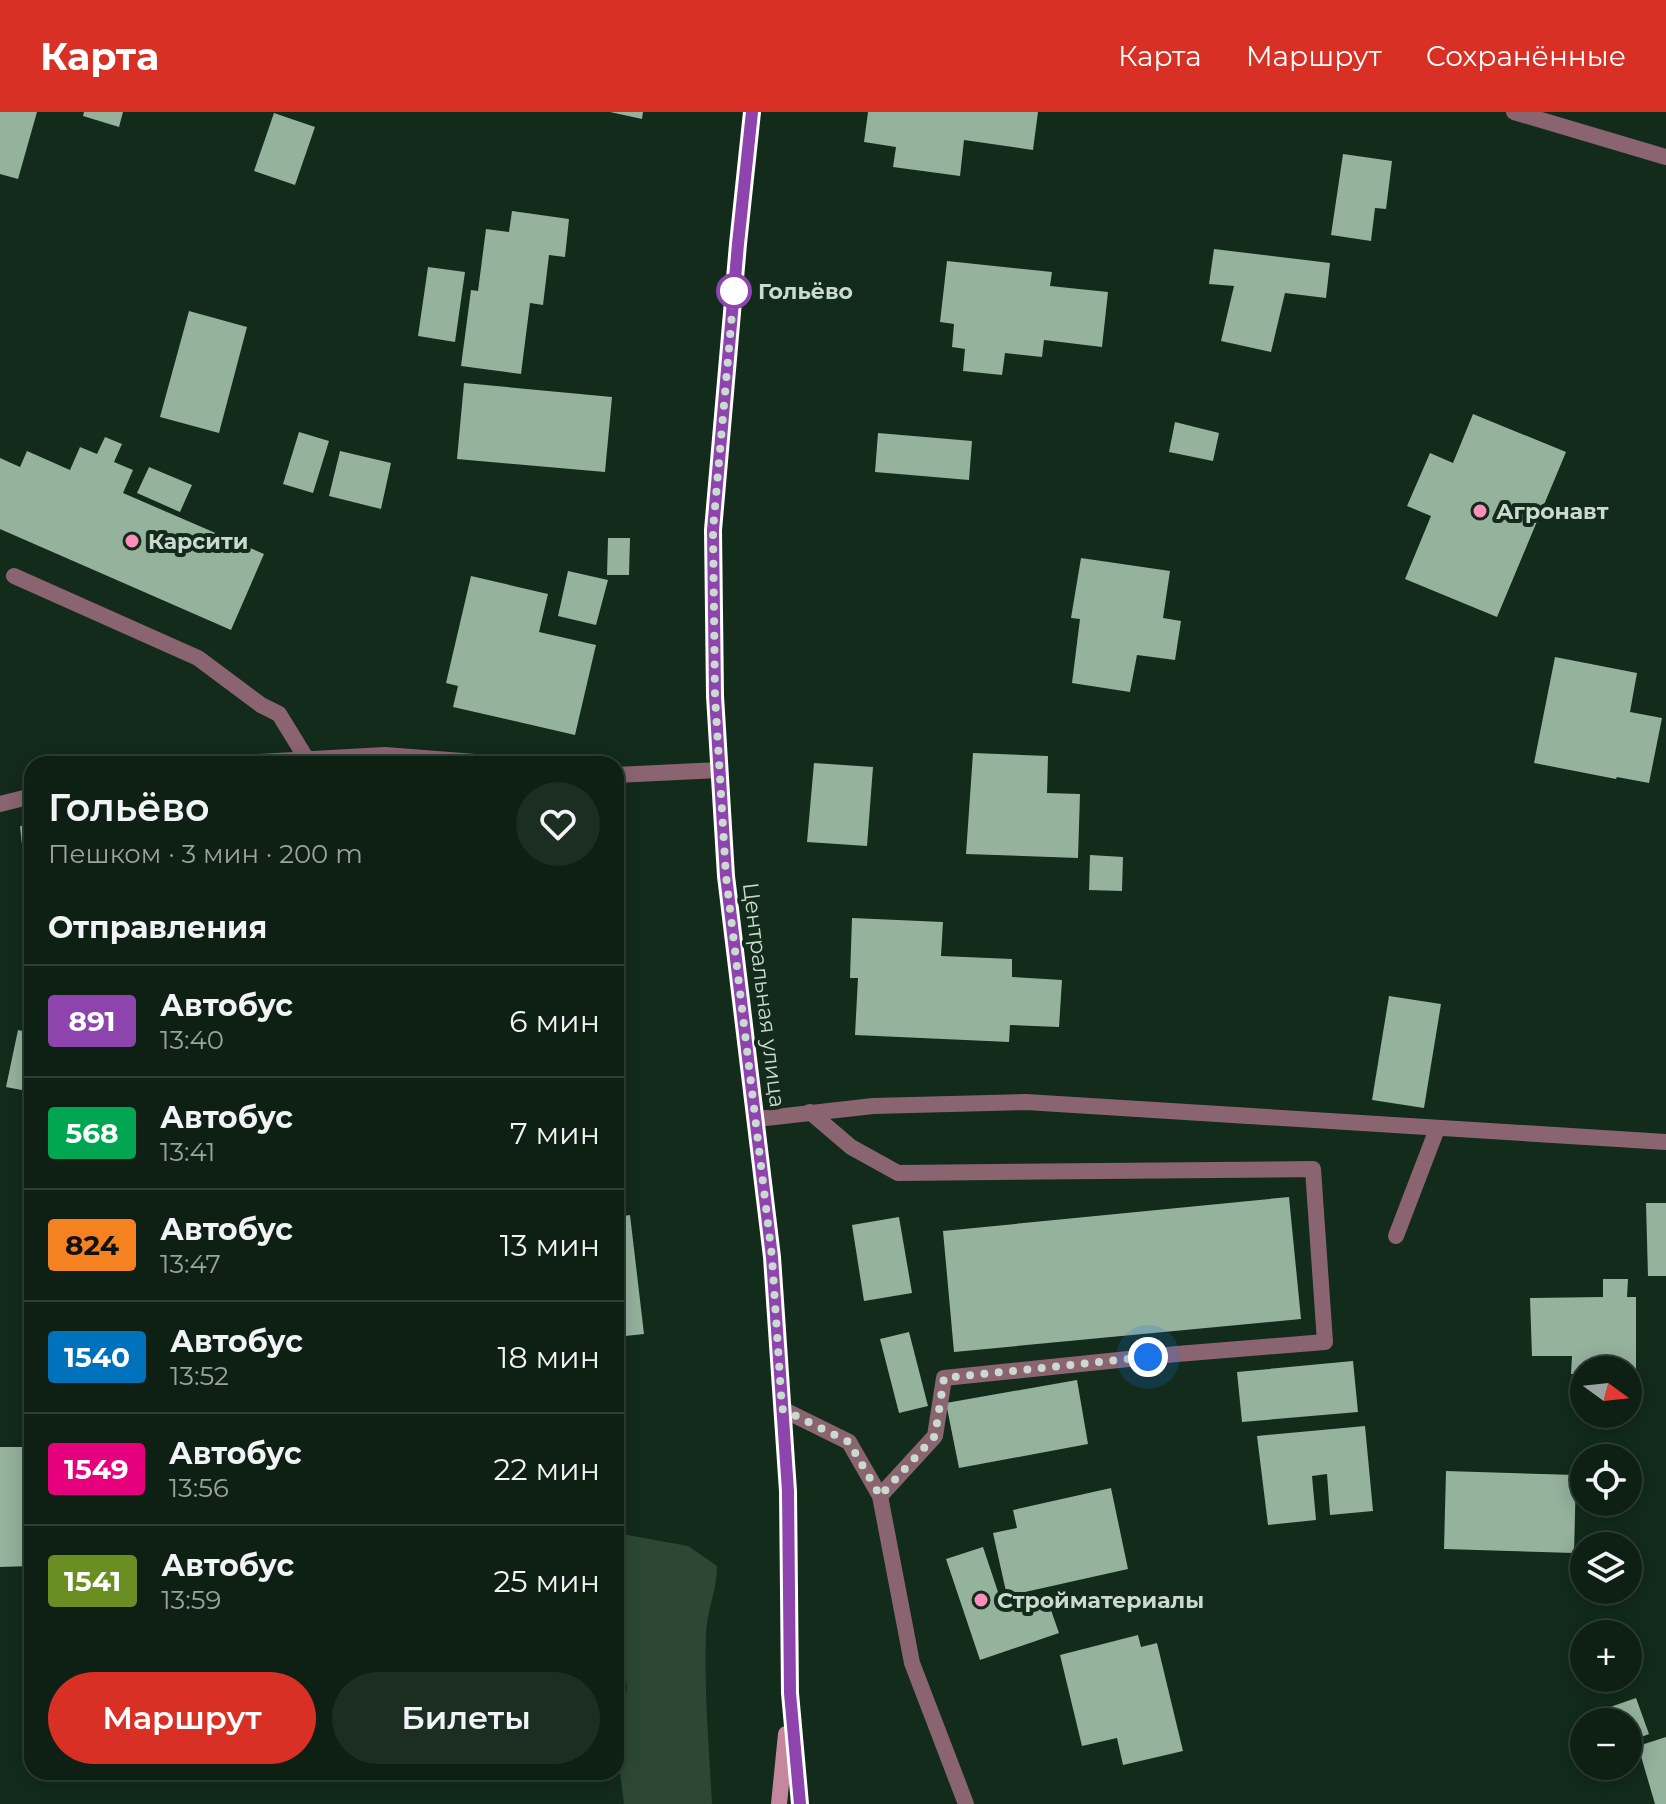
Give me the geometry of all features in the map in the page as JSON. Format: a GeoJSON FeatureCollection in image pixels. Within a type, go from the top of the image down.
{"type":"FeatureCollection","features":[{"type":"Feature","properties":{"kind":"main road","name":"Центральная улица"},"geometry":{"type":"LineString","coordinates":[[752,112],[713,530],[715,696],[726,876],[772,1257],[788,1491],[790,1693]]}},
{"type":"Feature","properties":{"kind":"main road"},"geometry":{"type":"LineString","coordinates":[[779,1804],[790,1693]]}},
{"type":"Feature","properties":{"kind":"main road"},"geometry":{"type":"LineString","coordinates":[[790,1693],[800,1804]]}},
{"type":"Feature","properties":{"kind":"lane"},"geometry":{"type":"LineString","coordinates":[[1514,112],[1666,157]]}},
{"type":"Feature","properties":{"kind":"lane"},"geometry":{"type":"LineString","coordinates":[[14,576],[198,658],[261,705],[279,714],[305,756]]}},
{"type":"Feature","properties":{"kind":"lane"},"geometry":{"type":"LineString","coordinates":[[359,756],[398,756]]}},
{"type":"Feature","properties":{"kind":"lane"},"geometry":{"type":"LineString","coordinates":[[624,775],[719,770]]}},
{"type":"Feature","properties":{"kind":"lane"},"geometry":{"type":"LineString","coordinates":[[0,804],[24,798]]}},
{"type":"Feature","properties":{"kind":"lane"},"geometry":{"type":"LineString","coordinates":[[757,1119],[873,1106],[1026,1102],[1666,1142]]}},
{"type":"Feature","properties":{"kind":"lane"},"geometry":{"type":"LineString","coordinates":[[810,1112],[851,1147],[898,1173],[1313,1169],[1325,1342],[944,1378],[935,1436],[880,1496]]}},
{"type":"Feature","properties":{"kind":"lane"},"geometry":{"type":"LineString","coordinates":[[1396,1236],[1437,1129]]}},
{"type":"Feature","properties":{"kind":"lane"},"geometry":{"type":"LineString","coordinates":[[782,1409],[849,1442],[880,1496],[912,1663],[966,1804]]}},
{"type":"Feature","properties":{"kind":"green space"},"geometry":{"type":"Polygon","coordinates":[[[624,1534],[688,1546],[717,1566],[706,1634],[712,1804],[624,1804],[621,1780],[624,1780],[627,1688],[624,1660],[624,1534]]]}},
{"type":"Feature","properties":{"kind":"building"},"geometry":{"type":"Polygon","coordinates":[[[0,112],[37,112],[18,179],[0,174],[0,112]]]}},
{"type":"Feature","properties":{"kind":"building"},"geometry":{"type":"Polygon","coordinates":[[[84,112],[123,112],[119,127],[83,116],[84,112]]]}},
{"type":"Feature","properties":{"kind":"building"},"geometry":{"type":"Polygon","coordinates":[[[610,112],[643,112],[642,119],[610,112]]]}},
{"type":"Feature","properties":{"kind":"building"},"geometry":{"type":"Polygon","coordinates":[[[868,112],[1038,112],[1033,150],[964,140],[960,176],[893,167],[896,147],[864,142],[868,112]]]}},
{"type":"Feature","properties":{"kind":"building"},"geometry":{"type":"Polygon","coordinates":[[[274,113],[315,127],[295,185],[254,171],[274,113]]]}},
{"type":"Feature","properties":{"kind":"building"},"geometry":{"type":"Polygon","coordinates":[[[1343,154],[1392,161],[1386,209],[1375,208],[1371,241],[1331,235],[1343,154]]]}},
{"type":"Feature","properties":{"kind":"building"},"geometry":{"type":"Polygon","coordinates":[[[512,211],[569,219],[565,257],[549,255],[543,305],[530,303],[521,374],[461,366],[471,290],[478,291],[486,229],[509,232],[512,211]]]}},
{"type":"Feature","properties":{"kind":"building"},"geometry":{"type":"Polygon","coordinates":[[[1214,249],[1330,263],[1326,298],[1285,293],[1271,352],[1221,341],[1234,286],[1209,284],[1214,249]]]}},
{"type":"Feature","properties":{"kind":"building"},"geometry":{"type":"Polygon","coordinates":[[[947,261],[1052,272],[1050,286],[1108,292],[1102,347],[1044,340],[1042,357],[1005,353],[1002,375],[963,371],[965,349],[952,347],[954,324],[940,322],[947,261]]]}},
{"type":"Feature","properties":{"kind":"building"},"geometry":{"type":"Polygon","coordinates":[[[428,267],[465,272],[455,342],[418,336],[428,267]]]}},
{"type":"Feature","properties":{"kind":"building"},"geometry":{"type":"Polygon","coordinates":[[[189,311],[247,327],[219,433],[160,417],[189,311]]]}},
{"type":"Feature","properties":{"kind":"building"},"geometry":{"type":"Polygon","coordinates":[[[464,383],[612,397],[605,472],[457,459],[464,383]]]}},
{"type":"Feature","properties":{"kind":"building","name":"Агронавт"},"geometry":{"type":"Polygon","coordinates":[[[1473,414],[1566,452],[1497,617],[1405,579],[1431,516],[1407,506],[1430,453],[1453,463],[1473,414]]]}},
{"type":"Feature","properties":{"kind":"building"},"geometry":{"type":"Polygon","coordinates":[[[1175,422],[1219,433],[1213,461],[1169,452],[1175,422]]]}},
{"type":"Feature","properties":{"kind":"building"},"geometry":{"type":"Polygon","coordinates":[[[299,432],[329,441],[313,493],[283,484],[299,432]]]}},
{"type":"Feature","properties":{"kind":"building"},"geometry":{"type":"Polygon","coordinates":[[[878,433],[972,441],[969,480],[875,472],[878,433]]]}},
{"type":"Feature","properties":{"kind":"building","name":"Карсити"},"geometry":{"type":"Polygon","coordinates":[[[105,437],[122,444],[114,462],[133,470],[123,493],[264,554],[231,630],[0,529],[0,458],[20,467],[27,451],[70,470],[80,447],[97,454],[105,437]]]}},
{"type":"Feature","properties":{"kind":"building"},"geometry":{"type":"Polygon","coordinates":[[[340,451],[391,463],[381,509],[329,496],[340,451]]]}},
{"type":"Feature","properties":{"kind":"building"},"geometry":{"type":"Polygon","coordinates":[[[149,467],[192,485],[180,512],[137,493],[149,467]]]}},
{"type":"Feature","properties":{"kind":"building"},"geometry":{"type":"Polygon","coordinates":[[[608,538],[630,538],[629,575],[607,575],[608,538]]]}},
{"type":"Feature","properties":{"kind":"building"},"geometry":{"type":"Polygon","coordinates":[[[1081,558],[1170,571],[1163,618],[1181,621],[1175,660],[1137,655],[1130,692],[1072,683],[1080,619],[1071,618],[1081,558]]]}},
{"type":"Feature","properties":{"kind":"building"},"geometry":{"type":"Polygon","coordinates":[[[568,571],[608,580],[596,625],[558,616],[568,571]]]}},
{"type":"Feature","properties":{"kind":"building"},"geometry":{"type":"Polygon","coordinates":[[[471,576],[548,594],[539,632],[596,645],[575,735],[453,707],[458,686],[446,683],[471,576]]]}},
{"type":"Feature","properties":{"kind":"building"},"geometry":{"type":"Polygon","coordinates":[[[1555,657],[1637,673],[1630,712],[1662,718],[1649,783],[1534,763],[1555,657]]]}},
{"type":"Feature","properties":{"kind":"building"},"geometry":{"type":"Polygon","coordinates":[[[973,753],[1048,756],[1047,793],[1080,794],[1078,858],[966,854],[973,753]]]}},
{"type":"Feature","properties":{"kind":"building"},"geometry":{"type":"Polygon","coordinates":[[[814,763],[873,767],[867,846],[807,842],[814,763]]]}},
{"type":"Feature","properties":{"kind":"building"},"geometry":{"type":"Polygon","coordinates":[[[20,826],[24,826],[24,863],[20,826]]]}},
{"type":"Feature","properties":{"kind":"building"},"geometry":{"type":"Polygon","coordinates":[[[1090,855],[1123,857],[1122,891],[1089,890],[1090,855]]]}},
{"type":"Feature","properties":{"kind":"building"},"geometry":{"type":"Polygon","coordinates":[[[852,918],[943,922],[941,956],[1012,959],[1012,977],[1062,980],[1059,1027],[1010,1025],[1009,1042],[855,1035],[858,978],[850,978],[852,918]]]}},
{"type":"Feature","properties":{"kind":"building"},"geometry":{"type":"Polygon","coordinates":[[[1389,996],[1441,1004],[1424,1108],[1372,1100],[1389,996]]]}},
{"type":"Feature","properties":{"kind":"building"},"geometry":{"type":"Polygon","coordinates":[[[18,1030],[24,1031],[24,1090],[6,1087],[18,1030]]]}},
{"type":"Feature","properties":{"kind":"building"},"geometry":{"type":"Polygon","coordinates":[[[1289,1197],[1301,1319],[954,1352],[943,1231],[1289,1197]]]}},
{"type":"Feature","properties":{"kind":"building"},"geometry":{"type":"Polygon","coordinates":[[[1646,1203],[1666,1203],[1666,1276],[1648,1276],[1646,1203]]]}},
{"type":"Feature","properties":{"kind":"building"},"geometry":{"type":"Polygon","coordinates":[[[630,1215],[644,1334],[624,1336],[624,1216],[630,1215]]]}},
{"type":"Feature","properties":{"kind":"building"},"geometry":{"type":"Polygon","coordinates":[[[899,1217],[912,1293],[864,1301],[852,1225],[899,1217]]]}},
{"type":"Feature","properties":{"kind":"building"},"geometry":{"type":"Polygon","coordinates":[[[1603,1279],[1628,1279],[1627,1297],[1636,1297],[1636,1356],[1532,1356],[1530,1298],[1603,1297],[1603,1279]]]}},
{"type":"Feature","properties":{"kind":"building"},"geometry":{"type":"Polygon","coordinates":[[[909,1332],[928,1406],[899,1413],[880,1339],[909,1332]]]}},
{"type":"Feature","properties":{"kind":"building"},"geometry":{"type":"Polygon","coordinates":[[[1353,1361],[1358,1412],[1242,1422],[1237,1372],[1353,1361]]]}},
{"type":"Feature","properties":{"kind":"building"},"geometry":{"type":"Polygon","coordinates":[[[1077,1380],[1088,1444],[959,1468],[946,1403],[1077,1380]]]}},
{"type":"Feature","properties":{"kind":"building"},"geometry":{"type":"Polygon","coordinates":[[[1365,1426],[1373,1511],[1330,1515],[1327,1474],[1312,1476],[1316,1520],[1268,1525],[1257,1436],[1365,1426]]]}},
{"type":"Feature","properties":{"kind":"building"},"geometry":{"type":"Polygon","coordinates":[[[0,1447],[24,1447],[24,1566],[0,1567],[0,1447]]]}},
{"type":"Feature","properties":{"kind":"building"},"geometry":{"type":"Polygon","coordinates":[[[1446,1471],[1570,1475],[1570,1516],[1575,1516],[1575,1532],[1570,1532],[1570,1553],[1444,1549],[1446,1471]]]}},
{"type":"Feature","properties":{"kind":"building"},"geometry":{"type":"Polygon","coordinates":[[[1111,1488],[1128,1569],[1007,1596],[993,1533],[1017,1528],[1013,1510],[1111,1488]]]}},
{"type":"Feature","properties":{"kind":"building","name":"Стройматериалы"},"geometry":{"type":"Polygon","coordinates":[[[983,1547],[1003,1607],[1045,1593],[1059,1633],[980,1660],[946,1559],[983,1547]]]}},
{"type":"Feature","properties":{"kind":"building"},"geometry":{"type":"Polygon","coordinates":[[[1138,1635],[1141,1647],[1157,1643],[1183,1751],[1123,1765],[1117,1738],[1082,1746],[1060,1655],[1138,1635]]]}},
{"type":"Feature","properties":{"kind":"building"},"geometry":{"type":"Polygon","coordinates":[[[1636,1698],[1640,1708],[1607,1708],[1636,1698]]]}},
{"type":"Feature","properties":{"kind":"building"},"geometry":{"type":"Polygon","coordinates":[[[1642,1715],[1649,1734],[1642,1737],[1642,1715]]]}},
{"type":"Feature","properties":{"kind":"building"},"geometry":{"type":"Polygon","coordinates":[[[1666,1737],[1666,1804],[1655,1804],[1642,1760],[1642,1745],[1666,1737]]]}},
{"type":"Feature","properties":{"kind":"bus line","name":"891"},"geometry":{"type":"LineString","coordinates":[[752,112],[713,530],[715,696],[726,876],[772,1257],[788,1491],[790,1693],[800,1804]]}},
{"type":"Feature","properties":{"kind":"place","name":"Гольёво"},"geometry":{"type":"Point","coordinates":[734,291]}},
{"type":"Feature","properties":{"kind":"place","name":"Агронавт"},"geometry":{"type":"Point","coordinates":[1480,511]}},
{"type":"Feature","properties":{"kind":"place","name":"Карсити"},"geometry":{"type":"Point","coordinates":[132,541]}},
{"type":"Feature","properties":{"kind":"place","name":"Стройматериалы"},"geometry":{"type":"Point","coordinates":[981,1600]}},
{"type":"Feature","properties":{"kind":"route"},"geometry":{"type":"LineString","coordinates":[[734,291],[713,530],[715,696],[726,876],[772,1257],[782,1409],[849,1442],[880,1496],[935,1436],[944,1378],[1148,1357]]}}]}
